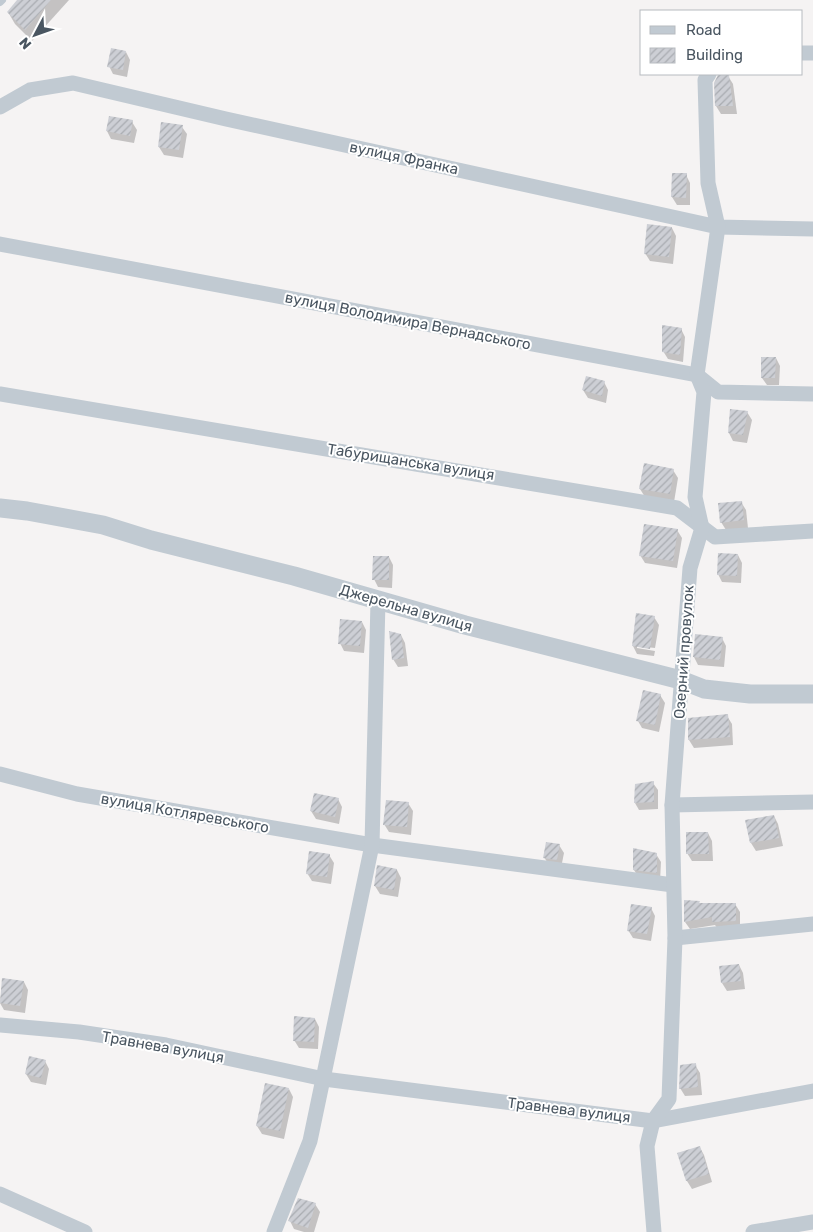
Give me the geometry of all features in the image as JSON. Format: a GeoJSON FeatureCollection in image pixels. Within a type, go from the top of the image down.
{"type":"FeatureCollection","features":[{"type":"Feature","properties":{"kind":"street","name":"Озерний провулок"},"geometry":{"type":"LineString","coordinates":[[654,1232],[647,1146],[654,1121],[669,1099],[675,938],[672,805],[690,568],[702,528],[695,497],[704,392],[697,375],[718,227],[708,183],[705,80],[708,75]]}},
{"type":"Feature","properties":{"kind":"street","name":"вулиця Франка"},"geometry":{"type":"LineString","coordinates":[[0,107],[30,90],[73,83],[226,119],[718,227],[813,229]]}},
{"type":"Feature","properties":{"kind":"street","name":"вулиця Володимира Вернадського"},"geometry":{"type":"LineString","coordinates":[[0,244],[697,375],[718,392],[813,394]]}},
{"type":"Feature","properties":{"kind":"street","name":"Табурищанська вулиця"},"geometry":{"type":"LineString","coordinates":[[0,394],[677,508],[715,537],[813,531]]}},
{"type":"Feature","properties":{"kind":"street","name":"Джерельна вулиця"},"geometry":{"type":"LineString","coordinates":[[0,508],[103,525],[151,540],[294,576],[465,625],[681,680],[704,688],[750,694],[813,694]]}},
{"type":"Feature","properties":{"kind":"street"},"geometry":{"type":"LineString","coordinates":[[274,1232],[310,1141],[372,845],[378,600]]}},
{"type":"Feature","properties":{"kind":"street","name":"вулиця Котляревського"},"geometry":{"type":"LineString","coordinates":[[0,774],[77,794],[372,845],[673,885]]}},
{"type":"Feature","properties":{"kind":"street"},"geometry":{"type":"LineString","coordinates":[[672,805],[813,802]]}},
{"type":"Feature","properties":{"kind":"street"},"geometry":{"type":"LineString","coordinates":[[675,938],[813,924]]}},
{"type":"Feature","properties":{"kind":"street","name":"Травнева вулиця"},"geometry":{"type":"LineString","coordinates":[[0,1026],[78,1032],[166,1045],[324,1080],[654,1121],[813,1091]]}},
{"type":"Feature","properties":{"kind":"street"},"geometry":{"type":"LineString","coordinates":[[0,1194],[85,1232]]}},
{"type":"Feature","properties":{"kind":"street"},"geometry":{"type":"LineString","coordinates":[[753,1232],[813,1222]]}},
{"type":"Feature","properties":{"kind":"building"},"geometry":{"type":"Polygon","coordinates":[[[17,0],[51,0],[25,30],[7,12],[17,0]]]}},
{"type":"Feature","properties":{"kind":"building"},"geometry":{"type":"Polygon","coordinates":[[[111,48],[126,51],[123,70],[107,67],[111,48]]]}},
{"type":"Feature","properties":{"kind":"building"},"geometry":{"type":"Polygon","coordinates":[[[718,75],[729,75],[733,106],[715,106],[714,83],[718,75]]]}},
{"type":"Feature","properties":{"kind":"building"},"geometry":{"type":"Polygon","coordinates":[[[109,116],[133,120],[130,136],[106,131],[109,116]]]}},
{"type":"Feature","properties":{"kind":"building"},"geometry":{"type":"Polygon","coordinates":[[[161,122],[183,125],[179,150],[158,147],[161,122]]]}},
{"type":"Feature","properties":{"kind":"building"},"geometry":{"type":"Polygon","coordinates":[[[672,173],[687,173],[686,198],[671,197],[672,173]]]}},
{"type":"Feature","properties":{"kind":"building"},"geometry":{"type":"Polygon","coordinates":[[[647,224],[672,227],[669,257],[644,254],[647,224]]]}},
{"type":"Feature","properties":{"kind":"building"},"geometry":{"type":"Polygon","coordinates":[[[662,325],[682,328],[680,355],[662,352],[662,325]]]}},
{"type":"Feature","properties":{"kind":"building"},"geometry":{"type":"Polygon","coordinates":[[[761,357],[776,357],[775,378],[761,378],[761,357]]]}},
{"type":"Feature","properties":{"kind":"building"},"geometry":{"type":"Polygon","coordinates":[[[586,376],[605,381],[602,396],[582,390],[586,376]]]}},
{"type":"Feature","properties":{"kind":"building"},"geometry":{"type":"Polygon","coordinates":[[[730,409],[748,411],[743,435],[728,433],[730,409]]]}},
{"type":"Feature","properties":{"kind":"building"},"geometry":{"type":"Polygon","coordinates":[[[644,463],[674,469],[670,494],[639,489],[644,463]]]}},
{"type":"Feature","properties":{"kind":"building"},"geometry":{"type":"Polygon","coordinates":[[[742,501],[744,520],[720,523],[718,503],[742,501]]]}},
{"type":"Feature","properties":{"kind":"building"},"geometry":{"type":"Polygon","coordinates":[[[644,524],[678,529],[673,561],[639,556],[644,524]]]}},
{"type":"Feature","properties":{"kind":"building"},"geometry":{"type":"Polygon","coordinates":[[[718,553],[738,554],[737,576],[717,575],[718,553]]]}},
{"type":"Feature","properties":{"kind":"building"},"geometry":{"type":"Polygon","coordinates":[[[373,556],[389,556],[389,580],[372,580],[373,556]]]}},
{"type":"Feature","properties":{"kind":"building"},"geometry":{"type":"Polygon","coordinates":[[[636,613],[655,616],[650,649],[632,646],[636,613]]]}},
{"type":"Feature","properties":{"kind":"building"},"geometry":{"type":"Polygon","coordinates":[[[340,619],[362,621],[360,646],[338,644],[340,619]]]}},
{"type":"Feature","properties":{"kind":"building"},"geometry":{"type":"Polygon","coordinates":[[[389,631],[401,634],[404,658],[392,660],[389,631]]]}},
{"type":"Feature","properties":{"kind":"building"},"geometry":{"type":"Polygon","coordinates":[[[695,634],[723,637],[720,660],[693,657],[695,634]]]}},
{"type":"Feature","properties":{"kind":"building"},"geometry":{"type":"Polygon","coordinates":[[[643,690],[661,694],[655,725],[636,721],[643,690]]]}},
{"type":"Feature","properties":{"kind":"building"},"geometry":{"type":"Polygon","coordinates":[[[728,714],[730,737],[688,740],[688,718],[728,714]]]}},
{"type":"Feature","properties":{"kind":"building"},"geometry":{"type":"Polygon","coordinates":[[[654,781],[654,802],[634,803],[635,784],[654,781]]]}},
{"type":"Feature","properties":{"kind":"building"},"geometry":{"type":"Polygon","coordinates":[[[314,793],[339,798],[335,817],[310,811],[314,793]]]}},
{"type":"Feature","properties":{"kind":"building"},"geometry":{"type":"Polygon","coordinates":[[[386,800],[409,802],[407,827],[383,825],[386,800]]]}},
{"type":"Feature","properties":{"kind":"building"},"geometry":{"type":"Polygon","coordinates":[[[774,815],[779,838],[750,843],[745,820],[774,815]]]}},
{"type":"Feature","properties":{"kind":"building"},"geometry":{"type":"Polygon","coordinates":[[[686,832],[708,832],[709,854],[686,854],[686,832]]]}},
{"type":"Feature","properties":{"kind":"building"},"geometry":{"type":"Polygon","coordinates":[[[546,842],[560,844],[557,860],[543,858],[546,842]]]}},
{"type":"Feature","properties":{"kind":"building"},"geometry":{"type":"Polygon","coordinates":[[[633,848],[657,853],[657,873],[633,870],[633,848]]]}},
{"type":"Feature","properties":{"kind":"building"},"geometry":{"type":"Polygon","coordinates":[[[309,851],[330,854],[327,877],[306,874],[309,851]]]}},
{"type":"Feature","properties":{"kind":"building"},"geometry":{"type":"Polygon","coordinates":[[[377,865],[397,869],[394,890],[374,886],[377,865]]]}},
{"type":"Feature","properties":{"kind":"building"},"geometry":{"type":"Polygon","coordinates":[[[684,900],[700,901],[699,903],[736,903],[736,921],[712,922],[712,917],[684,922],[684,900]]]}},
{"type":"Feature","properties":{"kind":"building"},"geometry":{"type":"Polygon","coordinates":[[[631,904],[652,907],[647,934],[627,931],[631,904]]]}},
{"type":"Feature","properties":{"kind":"building"},"geometry":{"type":"Polygon","coordinates":[[[739,964],[741,981],[721,983],[719,966],[739,964]]]}},
{"type":"Feature","properties":{"kind":"building"},"geometry":{"type":"Polygon","coordinates":[[[2,978],[24,981],[20,1006],[0,1003],[2,978]]]}},
{"type":"Feature","properties":{"kind":"building"},"geometry":{"type":"Polygon","coordinates":[[[294,1016],[315,1018],[314,1042],[293,1041],[294,1016]]]}},
{"type":"Feature","properties":{"kind":"building"},"geometry":{"type":"Polygon","coordinates":[[[29,1056],[46,1060],[41,1078],[25,1074],[29,1056]]]}},
{"type":"Feature","properties":{"kind":"building"},"geometry":{"type":"Polygon","coordinates":[[[696,1063],[698,1087],[679,1089],[680,1065],[696,1063]]]}},
{"type":"Feature","properties":{"kind":"building"},"geometry":{"type":"Polygon","coordinates":[[[265,1083],[289,1088],[280,1131],[256,1126],[265,1083]]]}},
{"type":"Feature","properties":{"kind":"building"},"geometry":{"type":"Polygon","coordinates":[[[700,1146],[709,1174],[686,1181],[677,1153],[700,1146]]]}},
{"type":"Feature","properties":{"kind":"building"},"geometry":{"type":"Polygon","coordinates":[[[298,1198],[316,1203],[308,1228],[288,1221],[298,1198]]]}}]}
